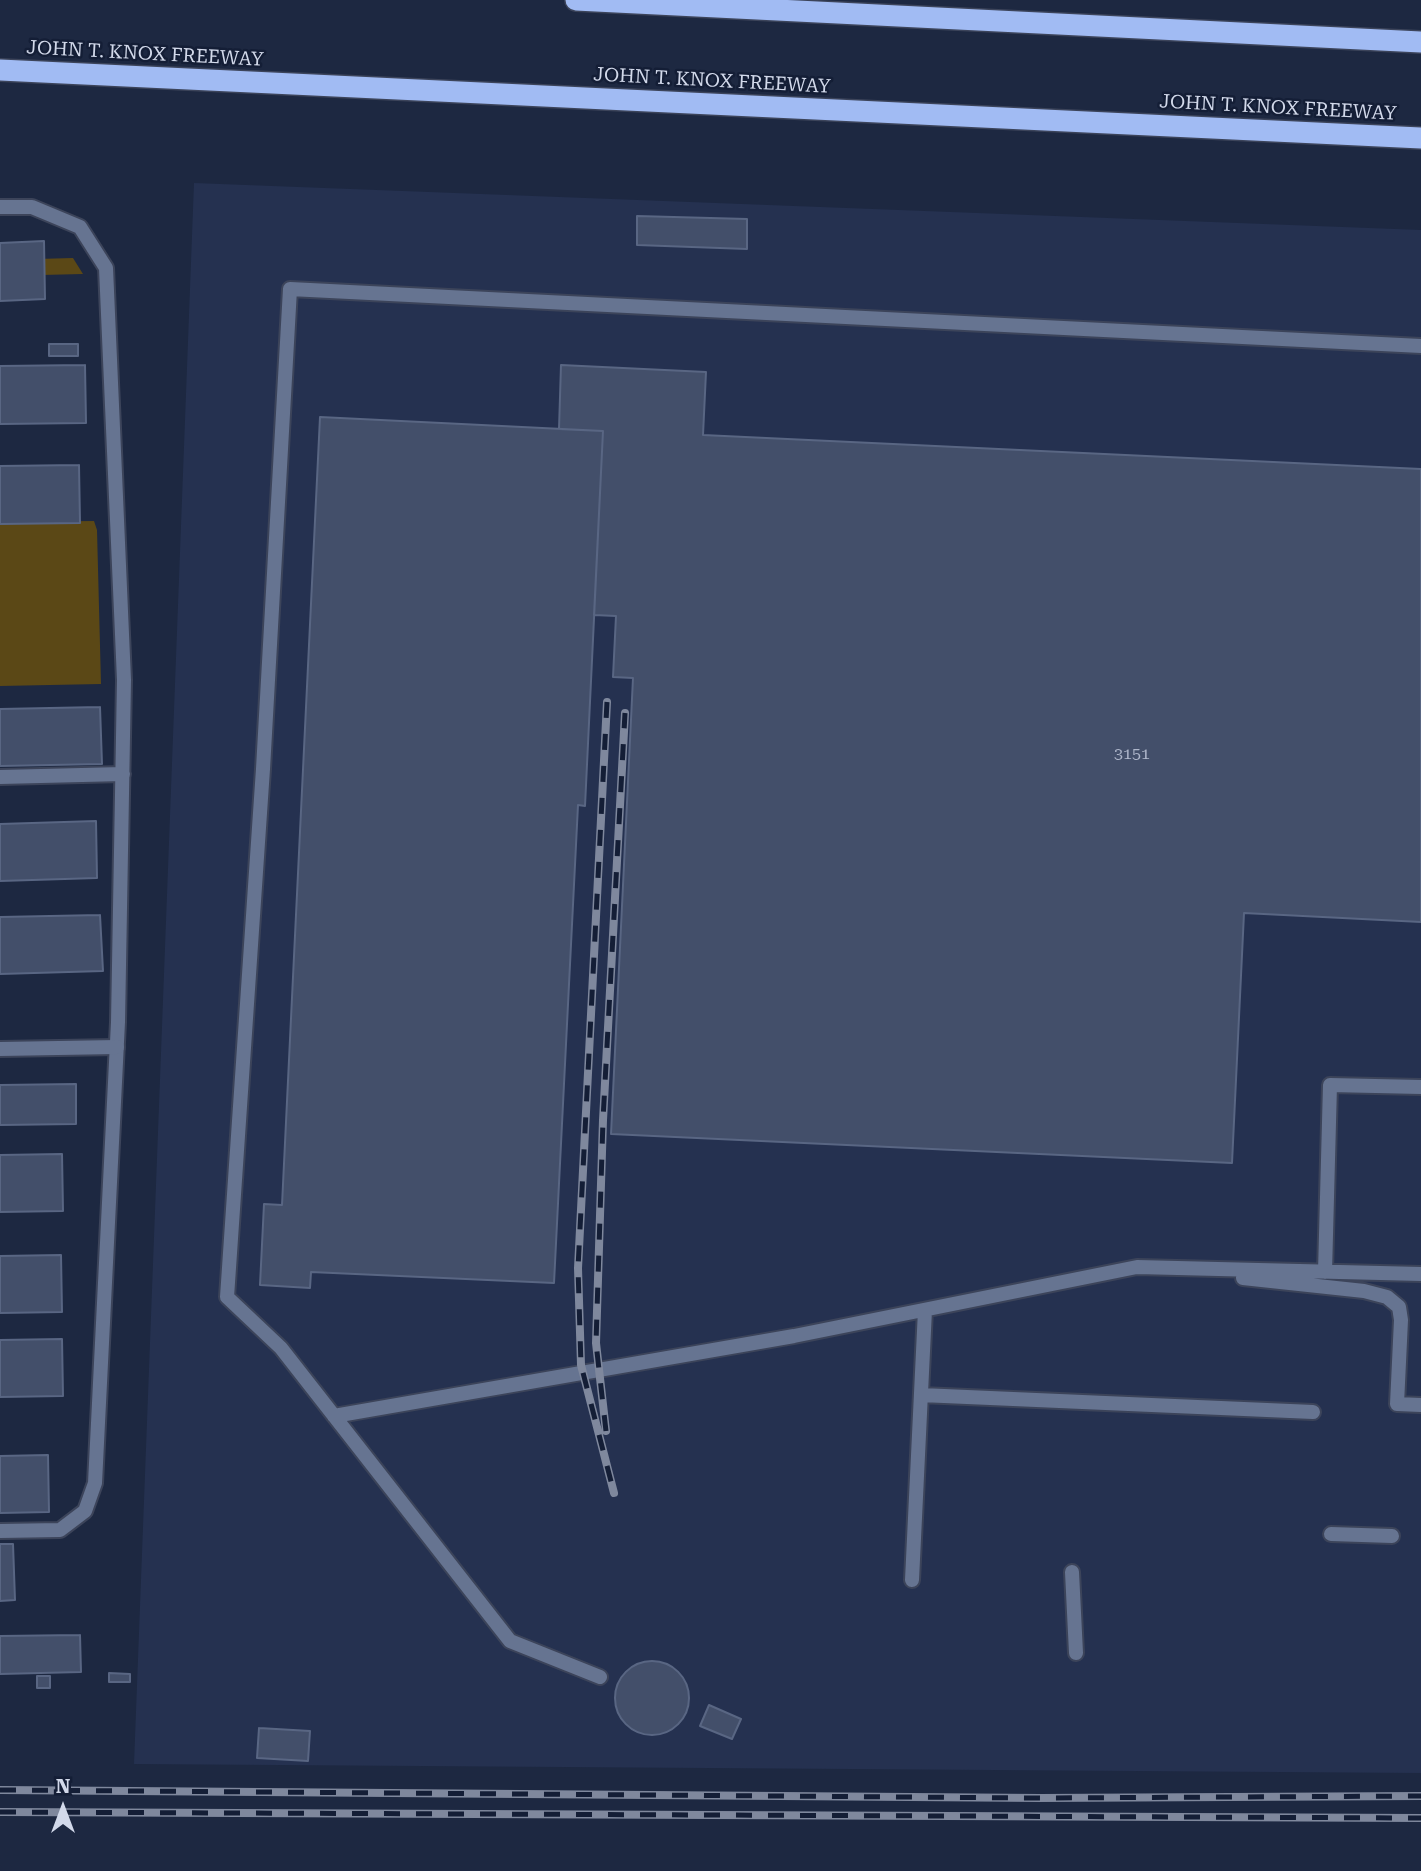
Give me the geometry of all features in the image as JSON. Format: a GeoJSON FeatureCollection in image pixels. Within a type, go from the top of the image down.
{"type":"FeatureCollection","features":[{"type":"Feature","properties":{"kind":"highway"},"geometry":{"type":"LineString","coordinates":[[576,0],[1421,42]]}},
{"type":"Feature","properties":{"kind":"highway","name":"JOHN T. KNOX FREEWAY"},"geometry":{"type":"LineString","coordinates":[[0,70],[1421,138]]}},
{"type":"Feature","properties":{"kind":"street"},"geometry":{"type":"LineString","coordinates":[[0,207],[32,207],[80,227],[106,268],[124,680],[117,1047],[95,1483],[85,1511],[60,1530],[0,1531]]}},
{"type":"Feature","properties":{"kind":"street"},"geometry":{"type":"LineString","coordinates":[[600,1677],[510,1641],[281,1348],[227,1297],[263,769],[290,289],[1421,346]]}},
{"type":"Feature","properties":{"kind":"street"},"geometry":{"type":"LineString","coordinates":[[0,777],[123,775]]}},
{"type":"Feature","properties":{"kind":"street"},"geometry":{"type":"LineString","coordinates":[[0,1049],[117,1047]]}},
{"type":"Feature","properties":{"kind":"street"},"geometry":{"type":"LineString","coordinates":[[1325,1272],[1330,1085],[1421,1087]]}},
{"type":"Feature","properties":{"kind":"street"},"geometry":{"type":"LineString","coordinates":[[334,1416],[794,1336],[1137,1267],[1421,1273]]}},
{"type":"Feature","properties":{"kind":"street"},"geometry":{"type":"LineString","coordinates":[[1137,1267],[1364,1291],[1387,1297],[1399,1307],[1401,1320],[1397,1404],[1421,1405]]}},
{"type":"Feature","properties":{"kind":"street"},"geometry":{"type":"LineString","coordinates":[[912,1580],[925,1310]]}},
{"type":"Feature","properties":{"kind":"street"},"geometry":{"type":"LineString","coordinates":[[921,1395],[1313,1412]]}},
{"type":"Feature","properties":{"kind":"street"},"geometry":{"type":"LineString","coordinates":[[1331,1534],[1392,1536]]}},
{"type":"Feature","properties":{"kind":"street"},"geometry":{"type":"LineString","coordinates":[[1072,1572],[1076,1653]]}},
{"type":"Feature","properties":{"kind":"shaded area"},"geometry":{"type":"Polygon","coordinates":[[[194,183],[1421,230],[1421,1773],[134,1764],[194,183]]]}},
{"type":"Feature","properties":{"kind":"shaded area"},"geometry":{"type":"Polygon","coordinates":[[[73,258],[83,274],[0,276],[0,260],[73,258]]]}},
{"type":"Feature","properties":{"kind":"shaded area"},"geometry":{"type":"Polygon","coordinates":[[[94,521],[97,530],[101,684],[0,686],[0,522],[94,521]]]}},
{"type":"Feature","properties":{"kind":"building"},"geometry":{"type":"Polygon","coordinates":[[[637,216],[747,219],[747,249],[637,245],[637,216]]]}},
{"type":"Feature","properties":{"kind":"building"},"geometry":{"type":"Polygon","coordinates":[[[44,241],[45,299],[0,301],[0,243],[44,241]]]}},
{"type":"Feature","properties":{"kind":"building"},"geometry":{"type":"Polygon","coordinates":[[[49,344],[78,344],[78,356],[49,356],[49,344]]]}},
{"type":"Feature","properties":{"kind":"building"},"geometry":{"type":"Polygon","coordinates":[[[85,365],[86,423],[0,424],[0,366],[85,365]]]}},
{"type":"Feature","properties":{"kind":"building"},"geometry":{"type":"Polygon","coordinates":[[[561,365],[706,372],[703,435],[1421,469],[1421,922],[1244,913],[1232,1163],[611,1134],[633,678],[613,677],[616,616],[594,615],[603,431],[559,429],[561,365]]]}},
{"type":"Feature","properties":{"kind":"building"},"geometry":{"type":"Polygon","coordinates":[[[320,417],[603,431],[585,806],[578,805],[554,1283],[311,1272],[310,1288],[260,1285],[264,1204],[282,1205],[320,417]]]}},
{"type":"Feature","properties":{"kind":"building"},"geometry":{"type":"Polygon","coordinates":[[[79,465],[80,523],[0,524],[0,466],[79,465]]]}},
{"type":"Feature","properties":{"kind":"building"},"geometry":{"type":"Polygon","coordinates":[[[100,707],[102,764],[0,766],[0,709],[100,707]]]}},
{"type":"Feature","properties":{"kind":"building"},"geometry":{"type":"Polygon","coordinates":[[[96,821],[97,878],[0,881],[0,824],[96,821]]]}},
{"type":"Feature","properties":{"kind":"building"},"geometry":{"type":"Polygon","coordinates":[[[100,915],[103,971],[0,974],[0,917],[100,915]]]}},
{"type":"Feature","properties":{"kind":"building"},"geometry":{"type":"Polygon","coordinates":[[[76,1084],[76,1124],[0,1125],[0,1085],[76,1084]]]}},
{"type":"Feature","properties":{"kind":"building"},"geometry":{"type":"Polygon","coordinates":[[[62,1154],[63,1211],[0,1212],[0,1155],[62,1154]]]}},
{"type":"Feature","properties":{"kind":"building"},"geometry":{"type":"Polygon","coordinates":[[[61,1255],[62,1312],[0,1313],[0,1256],[61,1255]]]}},
{"type":"Feature","properties":{"kind":"building"},"geometry":{"type":"Polygon","coordinates":[[[62,1339],[63,1396],[0,1397],[0,1340],[62,1339]]]}},
{"type":"Feature","properties":{"kind":"building"},"geometry":{"type":"Polygon","coordinates":[[[48,1455],[49,1512],[0,1513],[0,1456],[48,1455]]]}},
{"type":"Feature","properties":{"kind":"building"},"geometry":{"type":"Polygon","coordinates":[[[0,1544],[13,1544],[15,1600],[0,1601],[0,1544]]]}},
{"type":"Feature","properties":{"kind":"building"},"geometry":{"type":"Polygon","coordinates":[[[80,1635],[81,1672],[0,1674],[0,1636],[80,1635]]]}},
{"type":"Feature","properties":{"kind":"building"},"geometry":{"type":"Polygon","coordinates":[[[652,1661],[666,1664],[678,1672],[686,1684],[689,1698],[686,1712],[678,1724],[666,1732],[652,1735],[638,1732],[626,1724],[618,1712],[615,1698],[618,1684],[626,1672],[638,1664],[652,1661]]]}},
{"type":"Feature","properties":{"kind":"building"},"geometry":{"type":"Polygon","coordinates":[[[109,1673],[130,1674],[130,1682],[109,1682],[109,1673]]]}},
{"type":"Feature","properties":{"kind":"building"},"geometry":{"type":"Polygon","coordinates":[[[37,1676],[50,1676],[50,1688],[37,1688],[37,1676]]]}},
{"type":"Feature","properties":{"kind":"building"},"geometry":{"type":"Polygon","coordinates":[[[709,1705],[741,1719],[732,1739],[700,1726],[709,1705]]]}},
{"type":"Feature","properties":{"kind":"building"},"geometry":{"type":"Polygon","coordinates":[[[259,1728],[310,1731],[308,1761],[257,1758],[259,1728]]]}},
{"type":"Feature","properties":{"kind":"railway"},"geometry":{"type":"LineString","coordinates":[[607,702],[578,1268],[581,1365],[614,1493]]}},
{"type":"Feature","properties":{"kind":"railway"},"geometry":{"type":"LineString","coordinates":[[606,1431],[596,1343],[603,1120],[625,713]]}},
{"type":"Feature","properties":{"kind":"railway"},"geometry":{"type":"LineString","coordinates":[[0,1790],[1040,1798],[1421,1796]]}},
{"type":"Feature","properties":{"kind":"railway"},"geometry":{"type":"LineString","coordinates":[[0,1812],[1421,1818]]}}]}
